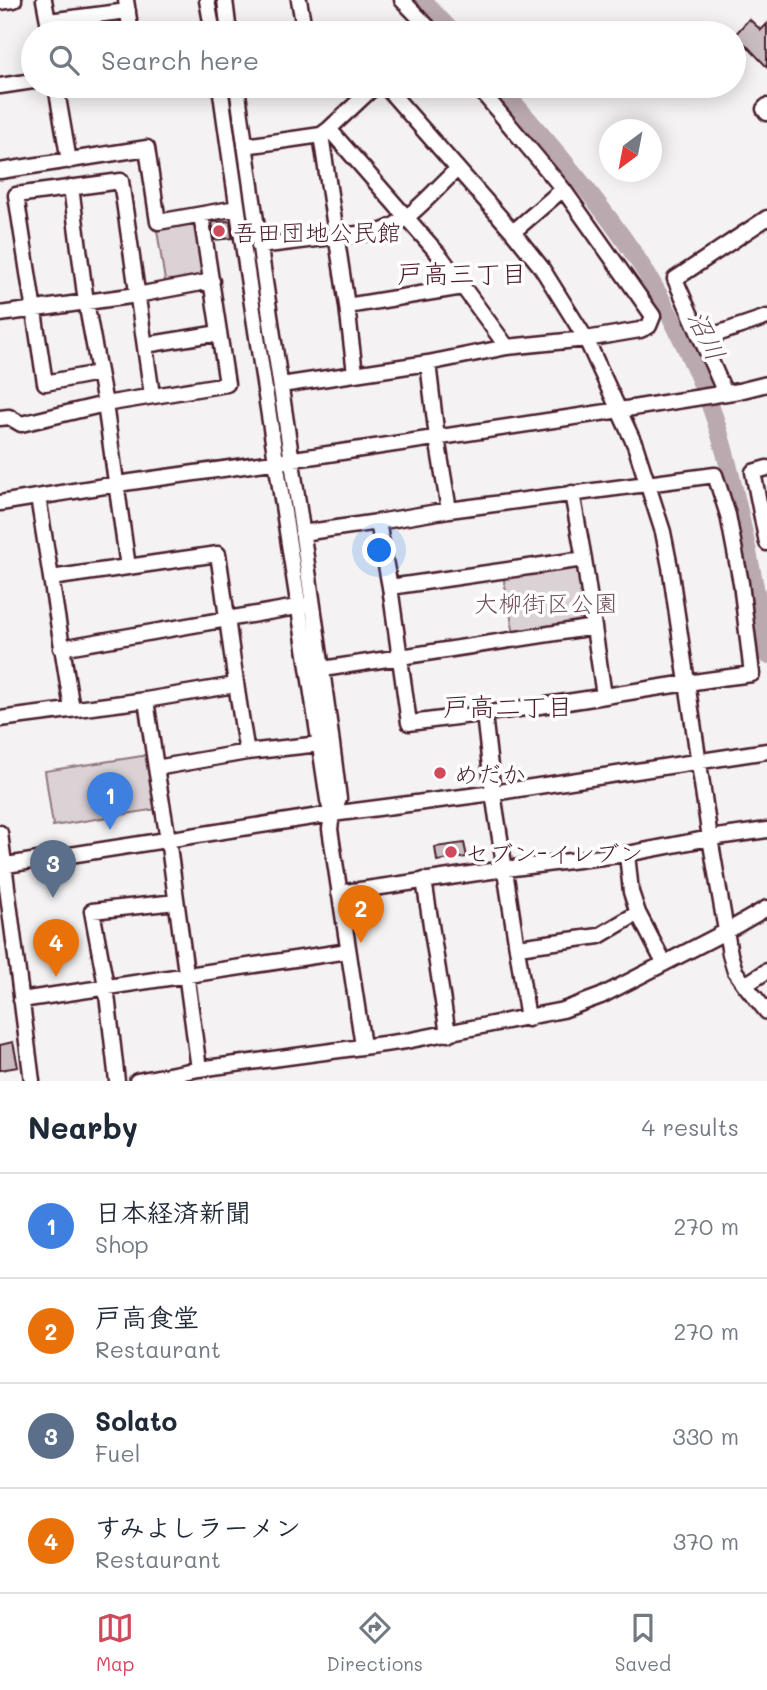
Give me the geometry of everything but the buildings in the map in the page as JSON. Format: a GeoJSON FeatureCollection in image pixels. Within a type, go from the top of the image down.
{"type":"FeatureCollection","features":[{"type":"Feature","properties":{"kind":"street"},"geometry":{"type":"LineString","coordinates":[[0,2],[14,0]]}},
{"type":"Feature","properties":{"kind":"street"},"geometry":{"type":"LineString","coordinates":[[44,0],[48,21],[127,6]]}},
{"type":"Feature","properties":{"kind":"street"},"geometry":{"type":"LineString","coordinates":[[207,0],[211,21]]}},
{"type":"Feature","properties":{"kind":"street"},"geometry":{"type":"LineString","coordinates":[[225,0],[228,21]]}},
{"type":"Feature","properties":{"kind":"street"},"geometry":{"type":"LineString","coordinates":[[299,0],[302,21]]}},
{"type":"Feature","properties":{"kind":"street"},"geometry":{"type":"LineString","coordinates":[[402,0],[422,21]]}},
{"type":"Feature","properties":{"kind":"street"},"geometry":{"type":"LineString","coordinates":[[0,86],[21,83]]}},
{"type":"Feature","properties":{"kind":"street"},"geometry":{"type":"LineString","coordinates":[[58,98],[69,161]]}},
{"type":"Feature","properties":{"kind":"street"},"geometry":{"type":"LineString","coordinates":[[222,98],[275,462],[306,605],[323,669],[339,799],[332,814],[330,830],[363,1046]]}},
{"type":"Feature","properties":{"kind":"street"},"geometry":{"type":"LineString","coordinates":[[239,98],[302,533],[306,605],[320,744],[332,814]]}},
{"type":"Feature","properties":{"kind":"street"},"geometry":{"type":"LineString","coordinates":[[245,146],[325,132],[361,98]]}},
{"type":"Feature","properties":{"kind":"street"},"geometry":{"type":"LineString","coordinates":[[395,98],[541,267],[586,339],[635,445],[663,532],[670,567],[730,954],[735,971],[767,1012]]}},
{"type":"Feature","properties":{"kind":"street"},"geometry":{"type":"LineString","coordinates":[[281,385],[428,363],[507,347],[586,339],[649,326],[653,316],[563,189],[487,98]]}},
{"type":"Feature","properties":{"kind":"street"},"geometry":{"type":"LineString","coordinates":[[767,106],[764,109],[767,113]]}},
{"type":"Feature","properties":{"kind":"street"},"geometry":{"type":"LineString","coordinates":[[325,132],[407,216],[441,257],[507,347]]}},
{"type":"Feature","properties":{"kind":"street"},"geometry":{"type":"LineString","coordinates":[[325,132],[355,373]]}},
{"type":"Feature","properties":{"kind":"street"},"geometry":{"type":"LineString","coordinates":[[0,171],[147,148],[158,222],[237,208]]}},
{"type":"Feature","properties":{"kind":"street"},"geometry":{"type":"LineString","coordinates":[[259,246],[382,231],[407,216],[457,169]]}},
{"type":"Feature","properties":{"kind":"street"},"geometry":{"type":"LineString","coordinates":[[98,373],[45,383],[16,195],[121,181],[152,395]]}},
{"type":"Feature","properties":{"kind":"street"},"geometry":{"type":"LineString","coordinates":[[71,187],[86,302],[105,404],[128,567]]}},
{"type":"Feature","properties":{"kind":"street"},"geometry":{"type":"LineString","coordinates":[[513,232],[563,189]]}},
{"type":"Feature","properties":{"kind":"street"},"geometry":{"type":"LineString","coordinates":[[0,418],[9,416],[21,424],[105,404],[227,384],[201,215]]}},
{"type":"Feature","properties":{"kind":"street"},"geometry":{"type":"LineString","coordinates":[[725,393],[675,279],[767,218]]}},
{"type":"Feature","properties":{"kind":"street"},"geometry":{"type":"LineString","coordinates":[[0,314],[137,295],[212,281]]}},
{"type":"Feature","properties":{"kind":"street"},"geometry":{"type":"LineString","coordinates":[[347,306],[463,287]]}},
{"type":"Feature","properties":{"kind":"street"},"geometry":{"type":"LineString","coordinates":[[702,339],[767,317]]}},
{"type":"Feature","properties":{"kind":"street"},"geometry":{"type":"LineString","coordinates":[[145,345],[219,333]]}},
{"type":"Feature","properties":{"kind":"street"},"geometry":{"type":"LineString","coordinates":[[428,363],[449,510]]}},
{"type":"Feature","properties":{"kind":"street"},"geometry":{"type":"LineString","coordinates":[[0,503],[620,410],[767,384]]}},
{"type":"Feature","properties":{"kind":"street"},"geometry":{"type":"LineString","coordinates":[[767,468],[753,472],[767,543]]}},
{"type":"Feature","properties":{"kind":"street"},"geometry":{"type":"LineString","coordinates":[[302,533],[449,510],[715,475],[728,515],[741,583],[752,674],[409,723],[378,522]]}},
{"type":"Feature","properties":{"kind":"street"},"geometry":{"type":"LineString","coordinates":[[572,494],[604,696]]}},
{"type":"Feature","properties":{"kind":"street"},"geometry":{"type":"LineString","coordinates":[[38,497],[72,709]]}},
{"type":"Feature","properties":{"kind":"street"},"geometry":{"type":"LineString","coordinates":[[51,578],[218,554],[235,685],[247,752]]}},
{"type":"Feature","properties":{"kind":"street"},"geometry":{"type":"LineString","coordinates":[[390,587],[584,559]]}},
{"type":"Feature","properties":{"kind":"street"},"geometry":{"type":"LineString","coordinates":[[61,648],[306,605]]}},
{"type":"Feature","properties":{"kind":"street"},"geometry":{"type":"LineString","coordinates":[[323,669],[594,628]]}},
{"type":"Feature","properties":{"kind":"street"},"geometry":{"type":"LineString","coordinates":[[0,719],[235,685]]}},
{"type":"Feature","properties":{"kind":"street"},"geometry":{"type":"LineString","coordinates":[[146,699],[169,839],[199,1069]]}},
{"type":"Feature","properties":{"kind":"street"},"geometry":{"type":"LineString","coordinates":[[484,714],[493,793],[528,1019]]}},
{"type":"Feature","properties":{"kind":"street"},"geometry":{"type":"LineString","coordinates":[[156,768],[247,752],[320,744]]}},
{"type":"Feature","properties":{"kind":"street"},"geometry":{"type":"LineString","coordinates":[[3,865],[767,751]]}},
{"type":"Feature","properties":{"kind":"street"},"geometry":{"type":"LineString","coordinates":[[339,893],[627,854],[767,830]]}},
{"type":"Feature","properties":{"kind":"street"},"geometry":{"type":"LineString","coordinates":[[0,833],[32,1081]]}},
{"type":"Feature","properties":{"kind":"street"},"geometry":{"type":"LineString","coordinates":[[627,854],[631,892],[638,913],[664,963]]}},
{"type":"Feature","properties":{"kind":"street"},"geometry":{"type":"LineString","coordinates":[[424,880],[448,1034]]}},
{"type":"Feature","properties":{"kind":"street"},"geometry":{"type":"LineString","coordinates":[[117,1081],[106,986],[92,911],[176,902]]}},
{"type":"Feature","properties":{"kind":"street"},"geometry":{"type":"LineString","coordinates":[[136,1081],[199,1069],[407,1041],[563,1010],[601,996],[767,908]]}},
{"type":"Feature","properties":{"kind":"street"},"geometry":{"type":"LineString","coordinates":[[518,947],[599,936],[638,913]]}},
{"type":"Feature","properties":{"kind":"street"},"geometry":{"type":"LineString","coordinates":[[21,1000],[348,951]]}},
{"type":"Feature","properties":{"kind":"street"},"geometry":{"type":"LineString","coordinates":[[745,985],[767,971]]}},
{"type":"Feature","properties":{"kind":"green space"},"geometry":{"type":"Polygon","coordinates":[[[201,218],[208,279],[166,287],[156,224],[201,218]]]}},
{"type":"Feature","properties":{"kind":"green space","name":"大柳街区公園"},"geometry":{"type":"Polygon","coordinates":[[[579,564],[589,628],[515,640],[503,575],[579,564]]]}},
{"type":"Feature","properties":{"kind":"green space"},"geometry":{"type":"Polygon","coordinates":[[[149,755],[157,809],[53,826],[45,771],[149,755]]]}},
{"type":"Feature","properties":{"kind":"waterway","name":"沼川"},"geometry":{"type":"LineString","coordinates":[[422,0],[442,21]]}},
{"type":"Feature","properties":{"kind":"waterway","name":"沼川"},"geometry":{"type":"LineString","coordinates":[[509,98],[609,218],[657,292],[686,349],[709,403],[725,453],[767,655]]}},
{"type":"Feature","properties":{"kind":"place","name":"吾田団地公民館"},"geometry":{"type":"Point","coordinates":[219,231]}},
{"type":"Feature","properties":{"kind":"place","name":"めだか"},"geometry":{"type":"Point","coordinates":[440,773]}},
{"type":"Feature","properties":{"kind":"place","name":"日本経済新聞"},"geometry":{"type":"Point","coordinates":[110,830]}},
{"type":"Feature","properties":{"kind":"place","name":"セブン-イレブン"},"geometry":{"type":"Point","coordinates":[451,852]}},
{"type":"Feature","properties":{"kind":"place","name":"Solato"},"geometry":{"type":"Point","coordinates":[53,898]}},
{"type":"Feature","properties":{"kind":"place","name":"戸高食堂"},"geometry":{"type":"Point","coordinates":[361,943]}},
{"type":"Feature","properties":{"kind":"place","name":"すみよしラーメン"},"geometry":{"type":"Point","coordinates":[56,977]}},
{"type":"Feature","properties":{"kind":"district","name":"戸高三丁目"},"geometry":{"type":"Point","coordinates":[462,273]}},
{"type":"Feature","properties":{"kind":"district","name":"戸高二丁目"},"geometry":{"type":"Point","coordinates":[508,706]}}]}
